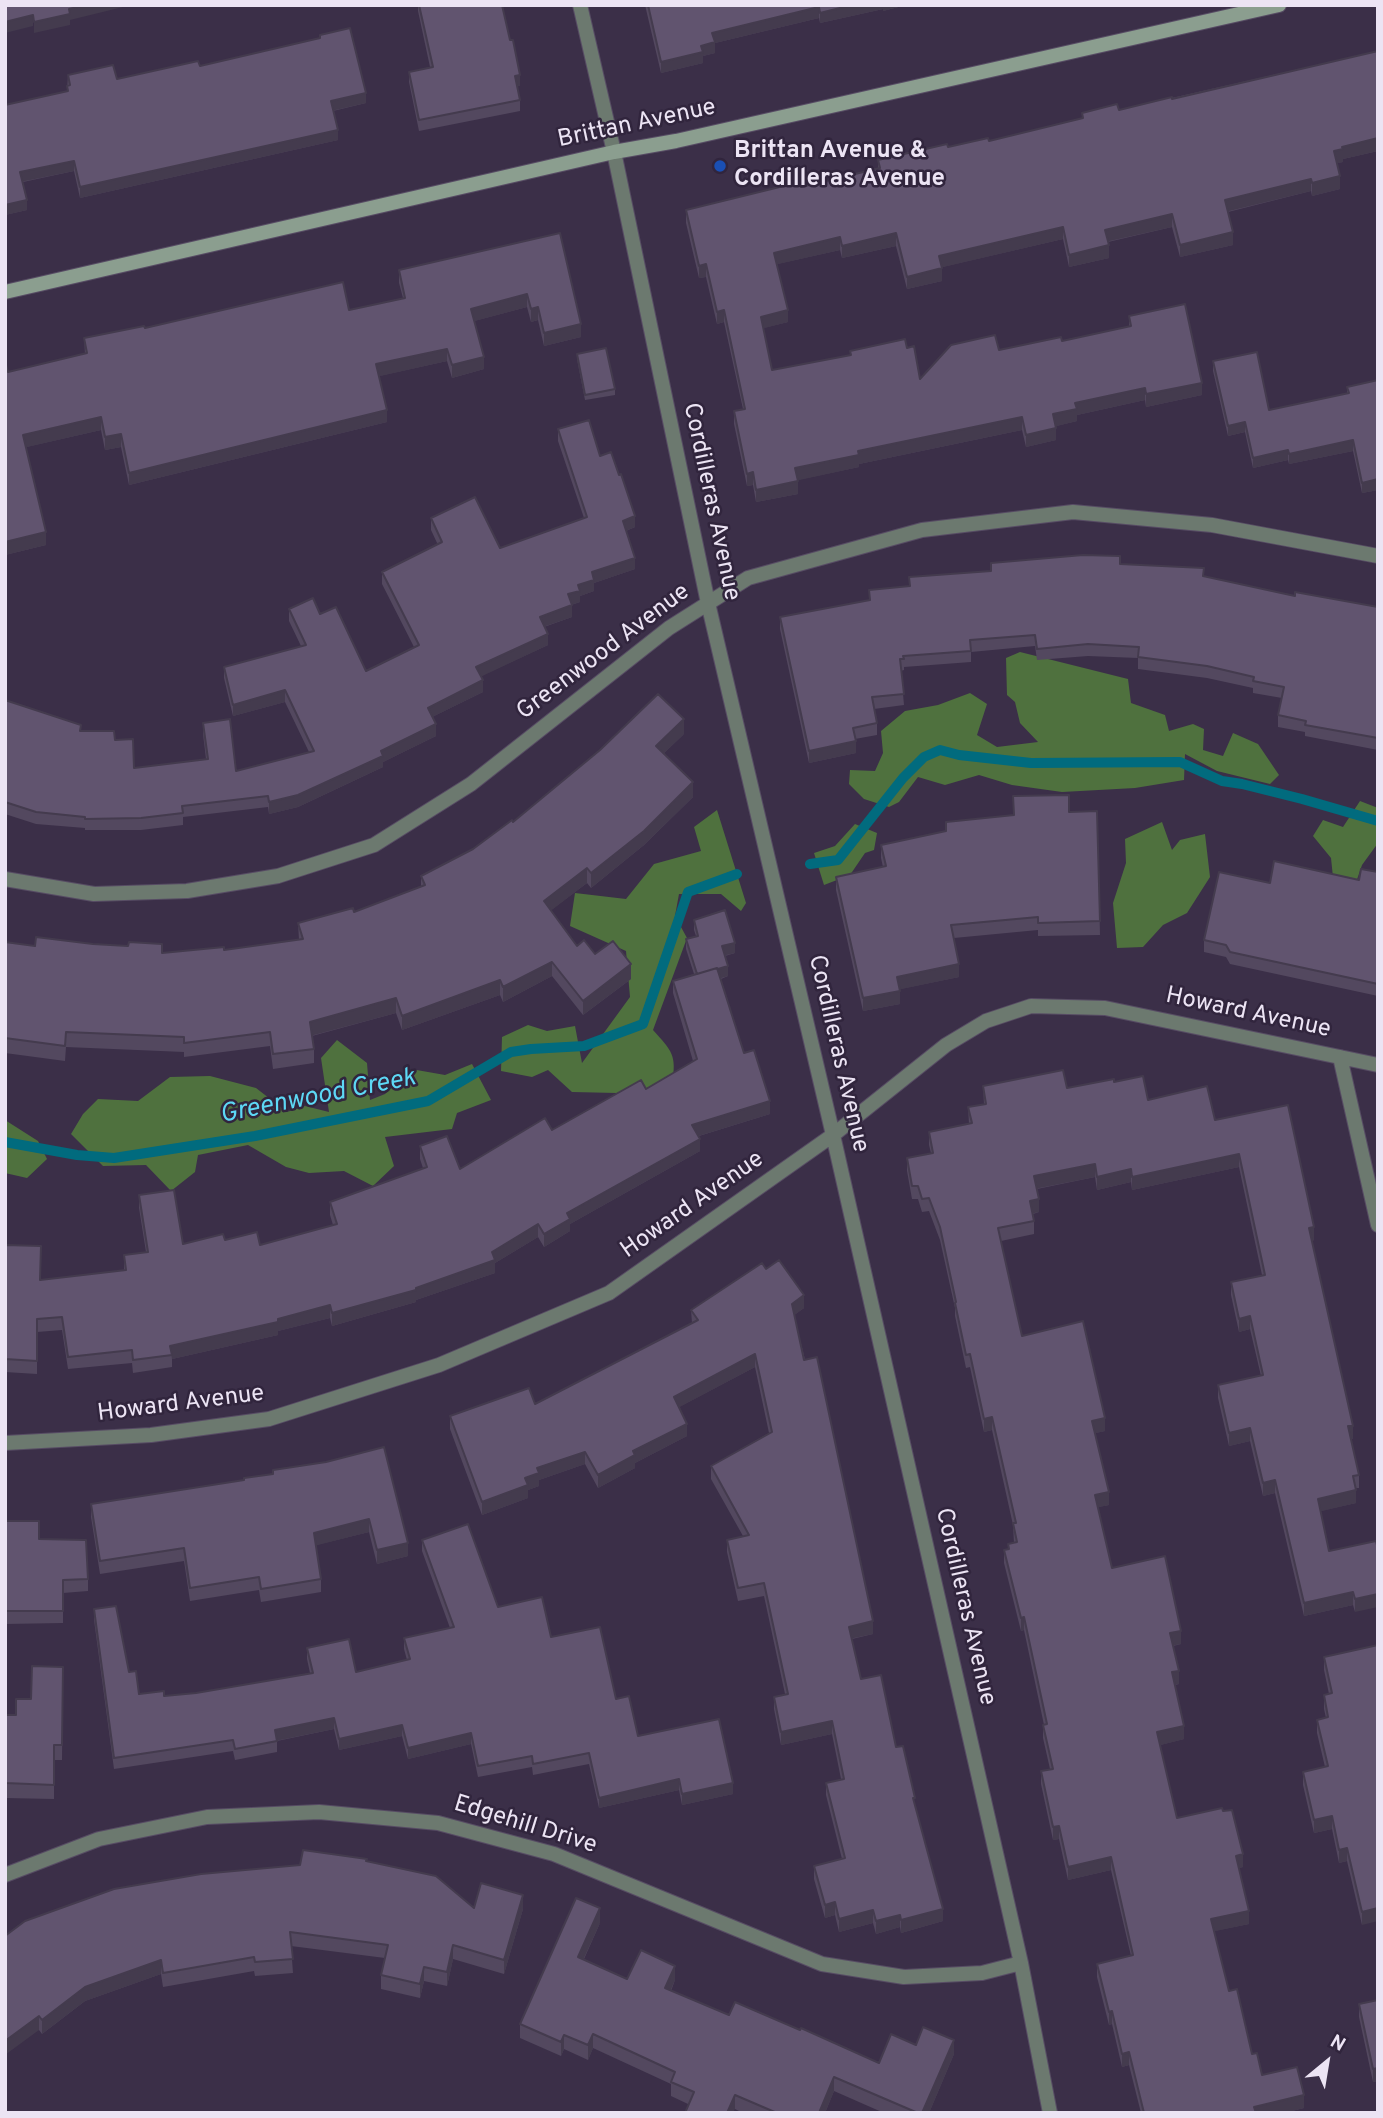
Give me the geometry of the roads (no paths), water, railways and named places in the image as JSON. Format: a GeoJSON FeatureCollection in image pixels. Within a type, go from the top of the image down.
{"type":"FeatureCollection","features":[{"type":"Feature","properties":{"kind":"main road","name":"Brittan Avenue"},"geometry":{"type":"LineString","coordinates":[[5,292],[614,152],[688,139],[1279,5]]}},
{"type":"Feature","properties":{"kind":"street","name":"Cordilleras Avenue"},"geometry":{"type":"LineString","coordinates":[[580,5],[614,152],[708,603],[833,1135],[1021,1964],[1049,2113]]}},
{"type":"Feature","properties":{"kind":"street","name":"Greenwood Avenue"},"geometry":{"type":"LineString","coordinates":[[5,879],[94,894],[187,891],[278,876],[374,845],[471,784],[669,628],[748,578],[922,530],[1073,512],[1212,525],[1378,556]]}},
{"type":"Feature","properties":{"kind":"street","name":"Howard Avenue"},"geometry":{"type":"LineString","coordinates":[[5,1443],[151,1435],[269,1419],[439,1365],[610,1293],[833,1135],[946,1045],[986,1021],[1031,1006],[1105,1008],[1378,1065]]}},
{"type":"Feature","properties":{"kind":"street"},"geometry":{"type":"LineString","coordinates":[[1340,1057],[1378,1225]]}},
{"type":"Feature","properties":{"kind":"street","name":"Edgehill Drive"},"geometry":{"type":"LineString","coordinates":[[5,1875],[99,1839],[207,1817],[319,1812],[438,1823],[554,1854],[822,1964],[904,1977],[982,1973],[1021,1964]]}},
{"type":"Feature","properties":{"kind":"waterway","name":"Greenwood Creek"},"geometry":{"type":"LineString","coordinates":[[810,864],[838,860],[903,778],[924,757],[940,750],[959,755],[1031,763],[1180,762],[1222,781],[1302,799],[1378,821]]}},
{"type":"Feature","properties":{"kind":"waterway","name":"Greenwood Creek"},"geometry":{"type":"LineString","coordinates":[[5,1142],[77,1155],[114,1158],[255,1136],[428,1101],[511,1052],[584,1046],[643,1024],[688,892],[737,874]]}},
{"type":"Feature","properties":{"kind":"place","name":"Brittan Avenue & Cordilleras Avenue"},"geometry":{"type":"Point","coordinates":[720,166]}}]}
